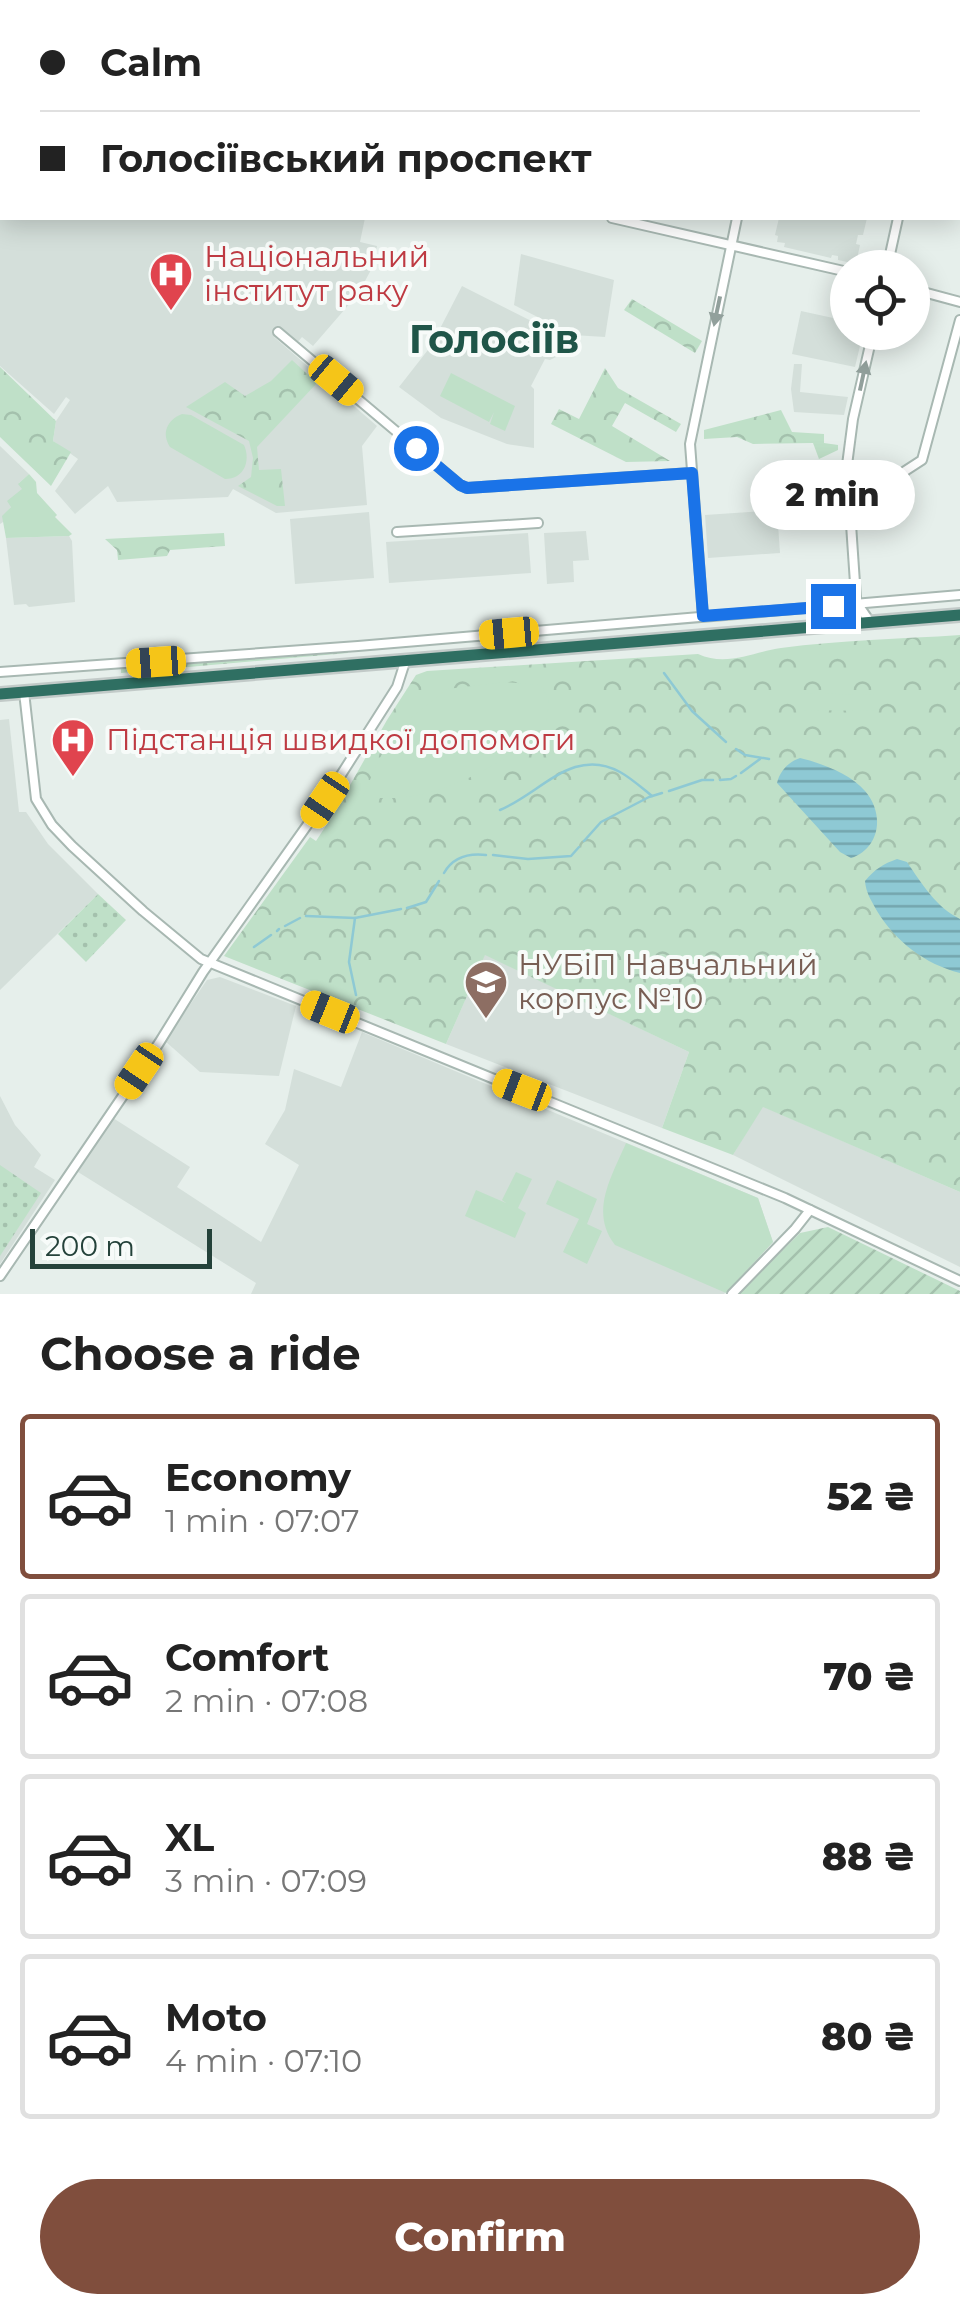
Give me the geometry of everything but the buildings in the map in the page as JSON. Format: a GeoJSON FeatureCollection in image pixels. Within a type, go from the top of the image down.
{"type":"FeatureCollection","features":[{"type":"Feature","properties":{"kind":"highway"},"geometry":{"type":"LineString","coordinates":[[0,694],[960,615]]}},
{"type":"Feature","properties":{"kind":"street"},"geometry":{"type":"LineString","coordinates":[[621,220],[830,268]]}},
{"type":"Feature","properties":{"kind":"street"},"geometry":{"type":"LineString","coordinates":[[703,616],[690,444],[737,220]]}},
{"type":"Feature","properties":{"kind":"street"},"geometry":{"type":"LineString","coordinates":[[891,250],[898,220]]}},
{"type":"Feature","properties":{"kind":"street"},"geometry":{"type":"LineString","coordinates":[[930,294],[960,302]]}},
{"type":"Feature","properties":{"kind":"street"},"geometry":{"type":"LineString","coordinates":[[849,516],[880,513],[888,508],[905,471],[922,460],[960,320]]}},
{"type":"Feature","properties":{"kind":"street"},"geometry":{"type":"LineString","coordinates":[[278,332],[467,488],[692,473]]}},
{"type":"Feature","properties":{"kind":"street"},"geometry":{"type":"LineString","coordinates":[[868,350],[849,450],[849,516],[858,604],[870,622]]}},
{"type":"Feature","properties":{"kind":"street"},"geometry":{"type":"LineString","coordinates":[[397,532],[538,523]]}},
{"type":"Feature","properties":{"kind":"street"},"geometry":{"type":"LineString","coordinates":[[0,672],[960,595]]}},
{"type":"Feature","properties":{"kind":"street"},"geometry":{"type":"LineString","coordinates":[[660,638],[670,620]]}},
{"type":"Feature","properties":{"kind":"street"},"geometry":{"type":"LineString","coordinates":[[0,1276],[209,963],[339,778],[396,687],[406,659]]}},
{"type":"Feature","properties":{"kind":"street"},"geometry":{"type":"LineString","coordinates":[[24,692],[32,778],[40,808],[52,825],[109,880],[193,954],[810,1210],[960,1281]]}},
{"type":"Feature","properties":{"kind":"street"},"geometry":{"type":"LineString","coordinates":[[732,1294],[810,1210]]}},
{"type":"Feature","properties":{"kind":"shaded area","name":"Національний інститут раку"},"geometry":{"type":"Polygon","coordinates":[[[0,220],[365,220],[360,242],[377,246],[372,268],[358,294],[313,346],[302,337],[296,344],[281,331],[274,337],[377,426],[362,446],[367,505],[276,513],[233,489],[228,497],[117,502],[108,486],[75,514],[55,491],[78,459],[53,441],[56,421],[70,400],[66,397],[54,414],[0,366],[0,220]]]}},
{"type":"Feature","properties":{"kind":"shaded area"},"geometry":{"type":"Polygon","coordinates":[[[779,220],[867,220],[863,235],[858,235],[859,250],[830,250],[830,258],[784,247],[785,243],[777,242],[775,235],[779,220]]]}},
{"type":"Feature","properties":{"kind":"shaded area"},"geometry":{"type":"Polygon","coordinates":[[[521,254],[614,280],[605,337],[573,335],[514,305],[521,254]]]}},
{"type":"Feature","properties":{"kind":"shaded area"},"geometry":{"type":"Polygon","coordinates":[[[462,286],[565,338],[556,357],[545,359],[531,386],[534,448],[507,444],[441,418],[399,387],[431,346],[462,286]]]}},
{"type":"Feature","properties":{"kind":"shaded area"},"geometry":{"type":"Polygon","coordinates":[[[801,311],[830,317],[830,350],[859,350],[855,367],[792,354],[801,311]]]}},
{"type":"Feature","properties":{"kind":"shaded area"},"geometry":{"type":"Polygon","coordinates":[[[794,364],[802,364],[800,392],[848,397],[844,415],[794,412],[794,364]]]}},
{"type":"Feature","properties":{"kind":"shaded area"},"geometry":{"type":"Polygon","coordinates":[[[0,446],[29,474],[19,483],[23,489],[0,524],[0,446]]]}},
{"type":"Feature","properties":{"kind":"shaded area"},"geometry":{"type":"Polygon","coordinates":[[[777,510],[780,553],[708,558],[705,515],[777,510]]]}},
{"type":"Feature","properties":{"kind":"shaded area"},"geometry":{"type":"Polygon","coordinates":[[[369,512],[374,578],[295,584],[290,519],[369,512]]]}},
{"type":"Feature","properties":{"kind":"shaded area"},"geometry":{"type":"Polygon","coordinates":[[[586,531],[589,560],[573,561],[574,582],[547,584],[544,533],[586,531]]]}},
{"type":"Feature","properties":{"kind":"shaded area"},"geometry":{"type":"Polygon","coordinates":[[[528,533],[531,573],[389,583],[386,542],[528,533]]]}},
{"type":"Feature","properties":{"kind":"shaded area"},"geometry":{"type":"Polygon","coordinates":[[[69,536],[75,602],[14,605],[6,538],[69,536]]]}},
{"type":"Feature","properties":{"kind":"shaded area"},"geometry":{"type":"Polygon","coordinates":[[[9,719],[19,812],[26,812],[48,844],[98,894],[0,990],[0,720],[9,719]]]}},
{"type":"Feature","properties":{"kind":"shaded area"},"geometry":{"type":"Polygon","coordinates":[[[485,954],[689,1052],[662,1128],[446,1044],[485,954]]]}},
{"type":"Feature","properties":{"kind":"shaded area"},"geometry":{"type":"Polygon","coordinates":[[[220,977],[296,1006],[279,1076],[200,1072],[165,1041],[207,980],[220,977]]]}},
{"type":"Feature","properties":{"kind":"shaded area"},"geometry":{"type":"Polygon","coordinates":[[[362,1032],[758,1198],[773,1242],[724,1294],[251,1294],[256,1283],[78,1172],[113,1118],[190,1167],[177,1187],[261,1242],[299,1165],[265,1144],[285,1110],[294,1069],[341,1087],[362,1032]]]}},
{"type":"Feature","properties":{"kind":"shaded area"},"geometry":{"type":"Polygon","coordinates":[[[0,1096],[15,1125],[41,1155],[34,1167],[55,1180],[0,1264],[0,1096]]]}},
{"type":"Feature","properties":{"kind":"shaded area"},"geometry":{"type":"Polygon","coordinates":[[[762,1106],[960,1192],[960,1267],[733,1155],[762,1106]]]}},
{"type":"Feature","properties":{"kind":"green space"},"geometry":{"type":"Polygon","coordinates":[[[632,299],[702,341],[695,353],[624,310],[632,299]]]}},
{"type":"Feature","properties":{"kind":"green space"},"geometry":{"type":"Polygon","coordinates":[[[292,360],[317,383],[257,447],[259,470],[281,469],[285,506],[277,506],[238,486],[251,477],[253,458],[249,441],[186,407],[225,382],[245,396],[271,381],[292,360]]]}},
{"type":"Feature","properties":{"kind":"green space"},"geometry":{"type":"Polygon","coordinates":[[[0,367],[56,421],[53,441],[71,452],[51,486],[0,437],[0,367]]]}},
{"type":"Feature","properties":{"kind":"green space"},"geometry":{"type":"Polygon","coordinates":[[[605,368],[618,388],[681,424],[676,432],[625,403],[612,426],[670,461],[626,462],[551,424],[559,409],[579,419],[605,368]]]}},
{"type":"Feature","properties":{"kind":"green space"},"geometry":{"type":"Polygon","coordinates":[[[451,373],[515,406],[505,431],[490,424],[494,412],[489,422],[440,396],[451,373]]]}},
{"type":"Feature","properties":{"kind":"green space"},"geometry":{"type":"Polygon","coordinates":[[[781,410],[792,432],[824,434],[824,443],[838,445],[838,450],[819,459],[813,443],[753,444],[737,437],[704,439],[704,430],[781,410]]]}},
{"type":"Feature","properties":{"kind":"green space"},"geometry":{"type":"Polygon","coordinates":[[[182,414],[191,415],[244,445],[246,463],[237,476],[225,479],[170,447],[167,427],[182,414]]]}},
{"type":"Feature","properties":{"kind":"green space"},"geometry":{"type":"Polygon","coordinates":[[[29,474],[36,482],[37,493],[72,534],[6,538],[2,516],[11,507],[7,501],[22,489],[18,484],[29,474]]]}},
{"type":"Feature","properties":{"kind":"green space"},"geometry":{"type":"Polygon","coordinates":[[[224,533],[225,546],[170,550],[167,556],[118,560],[117,550],[105,539],[224,533]]]}},
{"type":"Feature","properties":{"kind":"green space"},"geometry":{"type":"Polygon","coordinates":[[[960,635],[960,1192],[763,1107],[733,1155],[662,1128],[689,1052],[485,955],[446,1044],[224,956],[310,837],[316,841],[416,675],[427,671],[698,654],[729,659],[803,645],[960,635]]]}},
{"type":"Feature","properties":{"kind":"green space"},"geometry":{"type":"Polygon","coordinates":[[[347,648],[348,653],[121,673],[121,667],[347,648]]]}},
{"type":"Feature","properties":{"kind":"green space"},"geometry":{"type":"Polygon","coordinates":[[[505,682],[541,685],[549,700],[546,728],[484,770],[437,790],[388,798],[363,796],[397,729],[447,689],[505,682]]]}},
{"type":"Feature","properties":{"kind":"green space"},"geometry":{"type":"Polygon","coordinates":[[[801,693],[877,695],[877,711],[801,710],[801,693]]]}},
{"type":"Feature","properties":{"kind":"green space"},"geometry":{"type":"Polygon","coordinates":[[[98,894],[126,920],[86,962],[58,934],[98,894]]]}},
{"type":"Feature","properties":{"kind":"green space"},"geometry":{"type":"Polygon","coordinates":[[[626,1143],[758,1198],[773,1242],[726,1293],[615,1245],[607,1232],[603,1207],[626,1143]]]}},
{"type":"Feature","properties":{"kind":"green space"},"geometry":{"type":"Polygon","coordinates":[[[0,1165],[41,1193],[0,1256],[0,1165]]]}},
{"type":"Feature","properties":{"kind":"green space"},"geometry":{"type":"Polygon","coordinates":[[[516,1172],[532,1179],[518,1208],[526,1213],[515,1238],[465,1216],[476,1190],[506,1203],[502,1200],[516,1172]]]}},
{"type":"Feature","properties":{"kind":"green space"},"geometry":{"type":"Polygon","coordinates":[[[557,1180],[597,1199],[587,1224],[602,1231],[587,1264],[563,1252],[579,1219],[546,1204],[557,1180]]]}},
{"type":"Feature","properties":{"kind":"green space"},"geometry":{"type":"Polygon","coordinates":[[[828,1227],[960,1294],[738,1294],[800,1233],[828,1227]]]}},
{"type":"Feature","properties":{"kind":"water"},"geometry":{"type":"Polygon","coordinates":[[[800,758],[844,774],[871,800],[876,829],[861,853],[851,858],[840,852],[777,783],[785,768],[800,758]]]}},
{"type":"Feature","properties":{"kind":"water"},"geometry":{"type":"Polygon","coordinates":[[[897,859],[907,862],[937,901],[960,919],[960,973],[912,950],[893,932],[873,903],[865,881],[880,867],[897,859]]]}},
{"type":"Feature","properties":{"kind":"waterway"},"geometry":{"type":"LineString","coordinates":[[664,673],[692,711],[726,742]]}},
{"type":"Feature","properties":{"kind":"waterway"},"geometry":{"type":"LineString","coordinates":[[736,749],[745,755],[769,759]]}},
{"type":"Feature","properties":{"kind":"waterway"},"geometry":{"type":"LineString","coordinates":[[741,773],[760,759]]}},
{"type":"Feature","properties":{"kind":"waterway"},"geometry":{"type":"LineString","coordinates":[[500,810],[558,775],[587,765],[603,765],[620,772],[652,796]]}},
{"type":"Feature","properties":{"kind":"waterway"},"geometry":{"type":"LineString","coordinates":[[720,780],[736,776]]}},
{"type":"Feature","properties":{"kind":"waterway"},"geometry":{"type":"LineString","coordinates":[[669,791],[713,780]]}},
{"type":"Feature","properties":{"kind":"waterway"},"geometry":{"type":"LineString","coordinates":[[584,841],[601,822],[662,793]]}},
{"type":"Feature","properties":{"kind":"waterway"},"geometry":{"type":"LineString","coordinates":[[493,855],[528,859],[571,856],[579,847]]}},
{"type":"Feature","properties":{"kind":"waterway"},"geometry":{"type":"LineString","coordinates":[[444,873],[462,857],[486,855]]}},
{"type":"Feature","properties":{"kind":"waterway"},"geometry":{"type":"LineString","coordinates":[[407,908],[426,902],[439,881]]}},
{"type":"Feature","properties":{"kind":"waterway"},"geometry":{"type":"LineString","coordinates":[[306,916],[355,918],[401,909]]}},
{"type":"Feature","properties":{"kind":"waterway"},"geometry":{"type":"LineString","coordinates":[[285,926],[300,918]]}},
{"type":"Feature","properties":{"kind":"waterway"},"geometry":{"type":"LineString","coordinates":[[355,918],[349,962],[356,995]]}},
{"type":"Feature","properties":{"kind":"waterway"},"geometry":{"type":"LineString","coordinates":[[254,947],[271,935]]}},
{"type":"Feature","properties":{"kind":"place","name":"Національний інститут раку"},"geometry":{"type":"Point","coordinates":[171,312]}},
{"type":"Feature","properties":{"kind":"place","name":"Підстанція швидкої допомоги"},"geometry":{"type":"Point","coordinates":[73,778]}},
{"type":"Feature","properties":{"kind":"place","name":"НУБіП Навчальний корпус №10"},"geometry":{"type":"Point","coordinates":[486,1020]}},
{"type":"Feature","properties":{"kind":"district","name":"Голосіїв"},"geometry":{"type":"Point","coordinates":[494,339]}},
{"type":"Feature","properties":{"kind":"route"},"geometry":{"type":"LineString","coordinates":[[416,448],[467,488],[692,473],[703,616],[833,606]]}}]}
